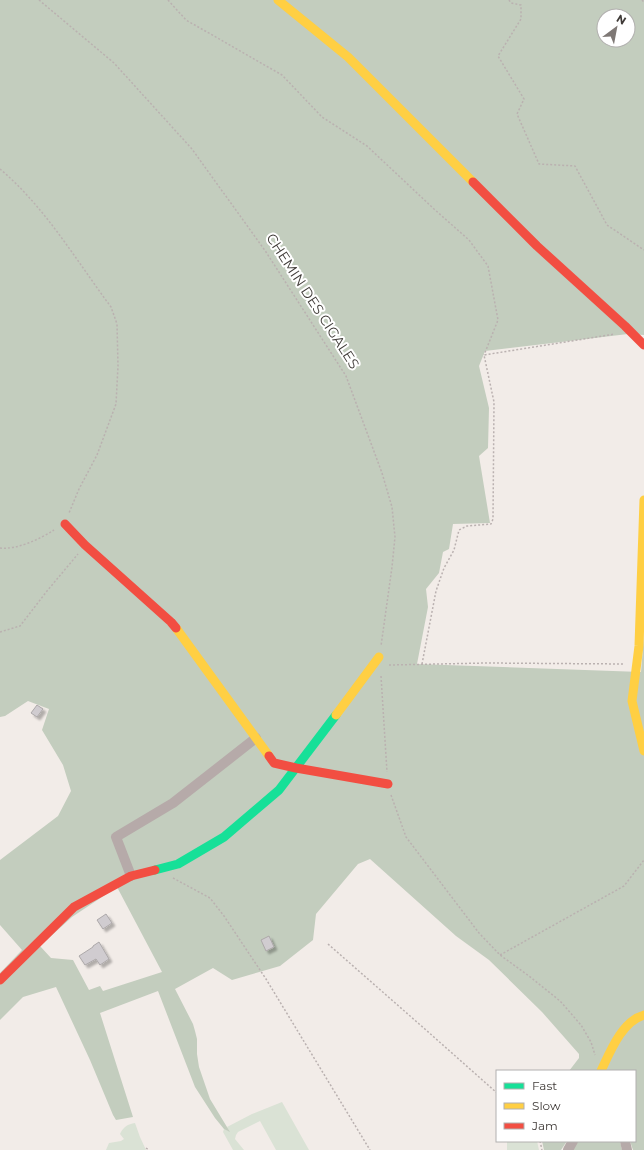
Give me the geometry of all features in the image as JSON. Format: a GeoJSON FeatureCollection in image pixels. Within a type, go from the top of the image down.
{"type":"FeatureCollection","features":[{"type":"Feature","properties":{"kind":"street"},"geometry":{"type":"LineString","coordinates":[[278,0],[348,57],[537,246],[643,344]]}},
{"type":"Feature","properties":{"kind":"street"},"geometry":{"type":"LineString","coordinates":[[644,500],[639,646],[632,701],[640,728],[644,750]]}},
{"type":"Feature","properties":{"kind":"street"},"geometry":{"type":"LineString","coordinates":[[65,524],[85,545],[171,622],[274,763],[388,784]]}},
{"type":"Feature","properties":{"kind":"street"},"geometry":{"type":"LineString","coordinates":[[0,980],[74,907],[131,876],[178,864],[224,837],[279,790],[379,657]]}},
{"type":"Feature","properties":{"kind":"street"},"geometry":{"type":"LineString","coordinates":[[131,876],[116,837],[173,803],[256,738]]}},
{"type":"Feature","properties":{"kind":"street"},"geometry":{"type":"LineString","coordinates":[[601,1070],[611,1050],[626,1026],[644,1015]]}},
{"type":"Feature","properties":{"kind":"path","name":"CHEMIN DES CIGALES"},"geometry":{"type":"LineString","coordinates":[[39,0],[114,63],[192,149],[266,252],[346,376],[382,473],[392,507],[394,537],[393,559],[379,657]]}},
{"type":"Feature","properties":{"kind":"path"},"geometry":{"type":"LineString","coordinates":[[168,0],[186,20],[282,75],[322,117],[367,146],[469,240],[488,266],[498,320],[484,355],[494,402],[493,519],[491,524],[466,526],[459,530],[454,550],[444,568],[436,591],[422,664]]}},
{"type":"Feature","properties":{"kind":"path"},"geometry":{"type":"LineString","coordinates":[[510,0],[511,3],[521,5],[520,19],[498,56],[524,99],[517,114],[539,164],[575,166],[607,225],[644,250]]}},
{"type":"Feature","properties":{"kind":"path"},"geometry":{"type":"LineString","coordinates":[[0,169],[14,181],[46,218],[111,307],[117,324],[118,366],[116,404],[98,456],[79,489],[65,524],[44,536],[10,548],[0,548]]}},
{"type":"Feature","properties":{"kind":"path"},"geometry":{"type":"LineString","coordinates":[[484,355],[615,334]]}},
{"type":"Feature","properties":{"kind":"path"},"geometry":{"type":"LineString","coordinates":[[0,632],[20,626],[85,545]]}},
{"type":"Feature","properties":{"kind":"path"},"geometry":{"type":"LineString","coordinates":[[387,665],[486,663],[637,664]]}},
{"type":"Feature","properties":{"kind":"path"},"geometry":{"type":"LineString","coordinates":[[380,673],[388,784],[406,837],[479,933],[500,955],[560,1001],[581,1025],[591,1042],[596,1056]]}},
{"type":"Feature","properties":{"kind":"path"},"geometry":{"type":"LineString","coordinates":[[500,955],[624,886],[644,860]]}},
{"type":"Feature","properties":{"kind":"path"},"geometry":{"type":"LineString","coordinates":[[155,870],[210,898],[224,916],[266,980],[370,1150]]}},
{"type":"Feature","properties":{"kind":"path"},"geometry":{"type":"LineString","coordinates":[[328,944],[496,1092]]}},
{"type":"Feature","properties":{"kind":"shaded area"},"geometry":{"type":"Polygon","coordinates":[[[282,1102],[309,1150],[276,1150],[260,1121],[238,1132],[235,1139],[244,1150],[233,1150],[223,1132],[224,1129],[229,1131],[227,1127],[252,1114],[282,1102]]]}},
{"type":"Feature","properties":{"kind":"shaded area"},"geometry":{"type":"Polygon","coordinates":[[[135,1123],[146,1150],[106,1150],[109,1143],[124,1139],[120,1134],[123,1129],[128,1125],[135,1123]]]}},
{"type":"Feature","properties":{"kind":"shaded area"},"geometry":{"type":"Polygon","coordinates":[[[507,1142],[537,1142],[539,1150],[507,1150],[507,1142]]]}},
{"type":"Feature","properties":{"kind":"green space"},"geometry":{"type":"Polygon","coordinates":[[[0,0],[644,0],[644,335],[628,334],[485,351],[479,366],[489,408],[488,448],[479,456],[490,523],[453,524],[449,549],[443,552],[439,573],[426,589],[428,607],[417,664],[641,672],[644,635],[644,1150],[633,1150],[630,1142],[636,1142],[636,1070],[570,1070],[579,1058],[579,1054],[542,1012],[489,960],[456,936],[370,859],[358,864],[316,914],[313,940],[280,966],[232,980],[213,968],[175,989],[193,1024],[197,1039],[199,1067],[210,1099],[230,1132],[224,1129],[215,1118],[195,1087],[158,991],[100,1013],[133,1117],[116,1120],[56,987],[23,997],[0,1020],[0,973],[22,950],[0,925],[0,860],[58,816],[71,791],[63,765],[42,730],[49,709],[28,701],[5,716],[0,717],[0,0]],[[117,887],[72,917],[40,946],[51,958],[73,960],[89,990],[100,986],[103,991],[162,972],[117,887]]]}},
{"type":"Feature","properties":{"kind":"green space"},"geometry":{"type":"Polygon","coordinates":[[[542,1142],[566,1142],[561,1150],[544,1150],[542,1142]]]}},
{"type":"Feature","properties":{"kind":"green space"},"geometry":{"type":"Polygon","coordinates":[[[576,1142],[620,1142],[622,1150],[572,1150],[576,1142]]]}},
{"type":"Feature","properties":{"kind":"building"},"geometry":{"type":"Polygon","coordinates":[[[37,705],[43,709],[37,717],[31,713],[37,705]]]}},
{"type":"Feature","properties":{"kind":"building"},"geometry":{"type":"Polygon","coordinates":[[[106,914],[112,923],[103,929],[97,920],[106,914]]]}},
{"type":"Feature","properties":{"kind":"building"},"geometry":{"type":"Polygon","coordinates":[[[269,936],[274,947],[266,951],[261,940],[269,936]]]}},
{"type":"Feature","properties":{"kind":"building"},"geometry":{"type":"Polygon","coordinates":[[[99,942],[109,959],[100,965],[96,959],[85,965],[79,956],[99,942]]]}},
{"type":"Feature","properties":{"kind":"traffic: fast"},"geometry":{"type":"LineString","coordinates":[[155,870],[178,864],[224,837],[279,790],[336,715]]}},
{"type":"Feature","properties":{"kind":"traffic: slow"},"geometry":{"type":"LineString","coordinates":[[278,0],[348,57],[473,182]]}},
{"type":"Feature","properties":{"kind":"traffic: slow"},"geometry":{"type":"LineString","coordinates":[[644,500],[639,646],[632,701],[644,751]]}},
{"type":"Feature","properties":{"kind":"traffic: slow"},"geometry":{"type":"LineString","coordinates":[[176,628],[269,756]]}},
{"type":"Feature","properties":{"kind":"traffic: slow"},"geometry":{"type":"LineString","coordinates":[[336,715],[379,657]]}},
{"type":"Feature","properties":{"kind":"traffic: slow"},"geometry":{"type":"LineString","coordinates":[[602,1070],[623,1030],[636,1018],[644,1015]]}},
{"type":"Feature","properties":{"kind":"traffic: jam"},"geometry":{"type":"LineString","coordinates":[[473,182],[537,246],[644,345]]}},
{"type":"Feature","properties":{"kind":"traffic: jam"},"geometry":{"type":"LineString","coordinates":[[65,524],[85,545],[176,628]]}},
{"type":"Feature","properties":{"kind":"traffic: jam"},"geometry":{"type":"LineString","coordinates":[[269,756],[274,763],[388,784]]}},
{"type":"Feature","properties":{"kind":"traffic: jam"},"geometry":{"type":"LineString","coordinates":[[0,980],[74,907],[131,876],[155,870]]}}]}
